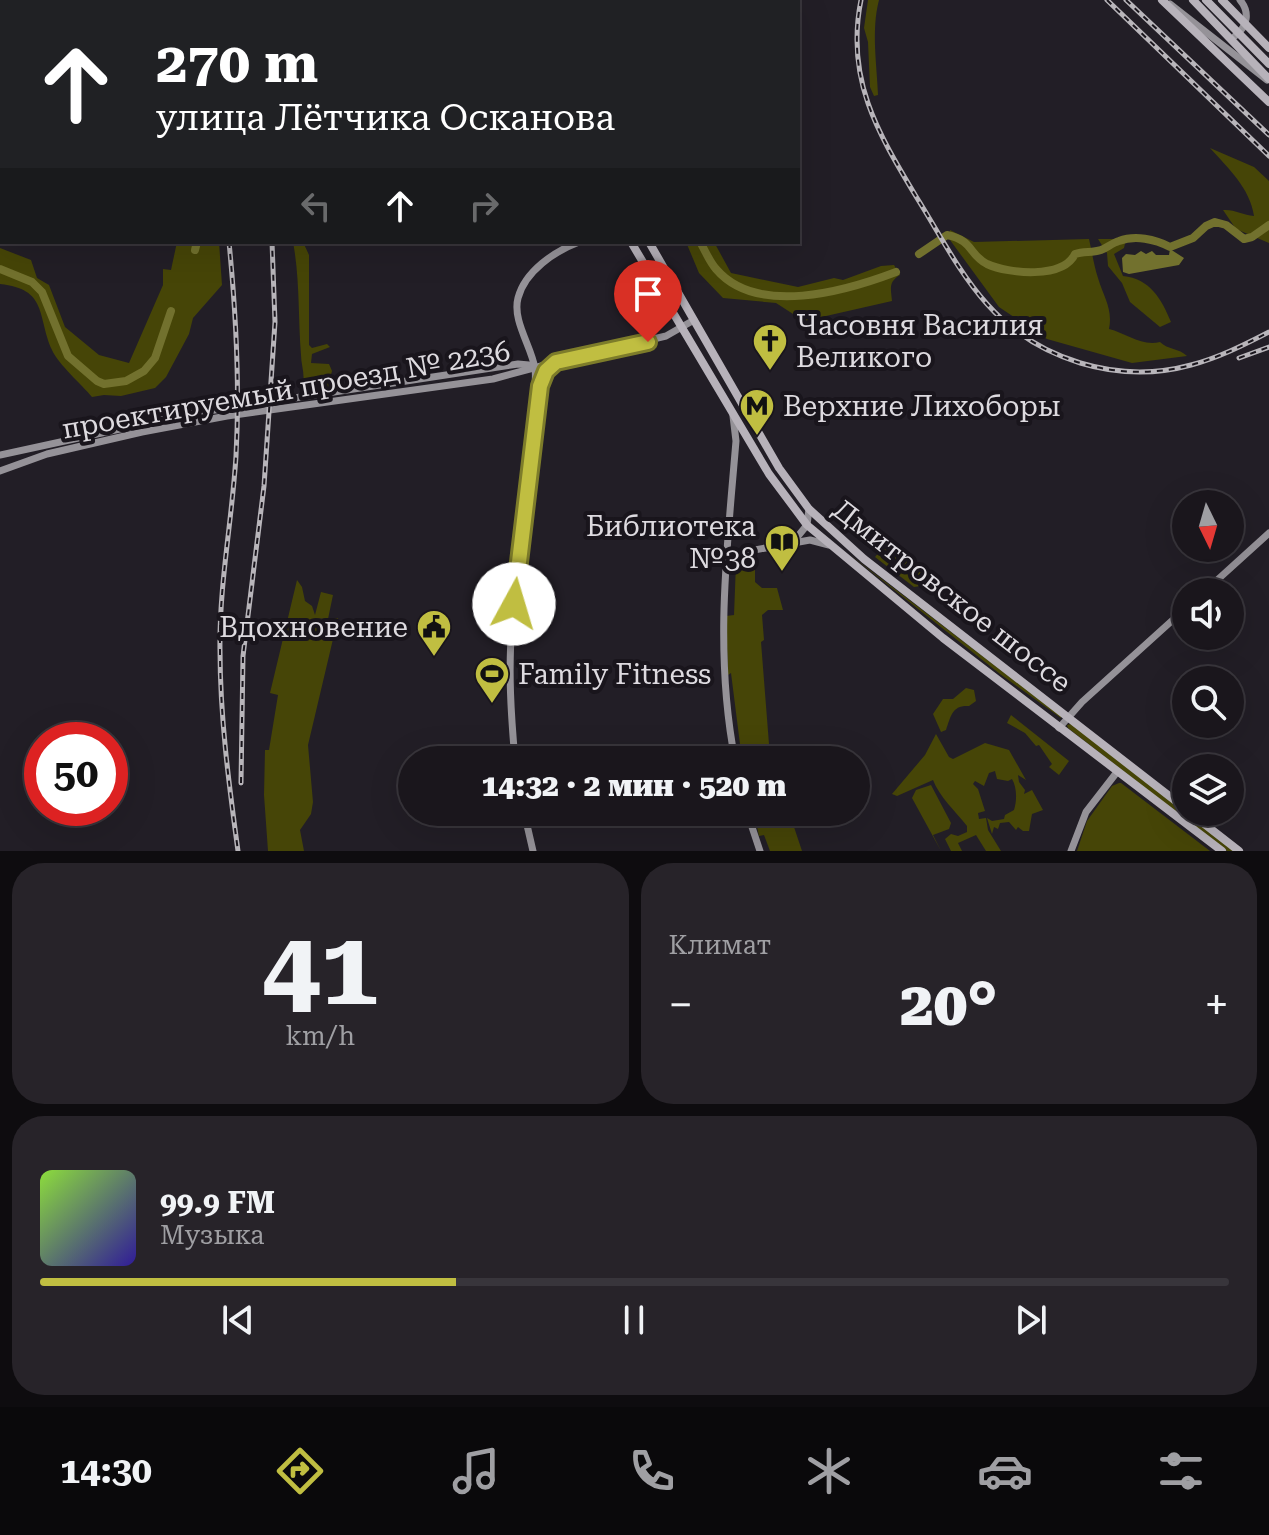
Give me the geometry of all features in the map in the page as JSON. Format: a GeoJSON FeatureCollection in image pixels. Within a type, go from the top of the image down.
{"type":"FeatureCollection","features":[{"type":"Feature","properties":{"kind":"main road"},"geometry":{"type":"LineString","coordinates":[[1163,0],[1269,80]]}},
{"type":"Feature","properties":{"kind":"main road"},"geometry":{"type":"LineString","coordinates":[[1163,0],[1269,102]]}},
{"type":"Feature","properties":{"kind":"main road"},"geometry":{"type":"LineString","coordinates":[[1193,0],[1269,80]]}},
{"type":"Feature","properties":{"kind":"main road"},"geometry":{"type":"LineString","coordinates":[[1206,0],[1269,64]]}},
{"type":"Feature","properties":{"kind":"main road"},"geometry":{"type":"LineString","coordinates":[[1222,0],[1269,48]]}},
{"type":"Feature","properties":{"kind":"main road"},"geometry":{"type":"LineString","coordinates":[[1210,35],[1229,38],[1242,29],[1247,14],[1240,0]]}},
{"type":"Feature","properties":{"kind":"main road"},"geometry":{"type":"LineString","coordinates":[[514,746],[510,696],[512,627],[538,387],[518,311],[520,293],[546,259],[575,244]]}},
{"type":"Feature","properties":{"kind":"main road","name":"Дмитровское шоссе"},"geometry":{"type":"LineString","coordinates":[[632,244],[785,499],[807,525],[1059,728],[1222,851]]}},
{"type":"Feature","properties":{"kind":"main road","name":"Дмитровское шоссе"},"geometry":{"type":"LineString","coordinates":[[650,244],[779,468],[809,509],[864,559],[1172,798]]}},
{"type":"Feature","properties":{"kind":"main road","name":"проектируемый проезд № 2236"},"geometry":{"type":"LineString","coordinates":[[0,471],[47,454],[227,416],[516,374],[648,342],[683,328],[694,320]]}},
{"type":"Feature","properties":{"kind":"main road"},"geometry":{"type":"LineString","coordinates":[[518,364],[526,361],[530,354]]}},
{"type":"Feature","properties":{"kind":"main road"},"geometry":{"type":"LineString","coordinates":[[538,387],[546,371],[556,362]]}},
{"type":"Feature","properties":{"kind":"main road","name":"проектируемый проезд № 2236"},"geometry":{"type":"LineString","coordinates":[[0,455],[202,411],[518,364],[535,369]]}},
{"type":"Feature","properties":{"kind":"main road"},"geometry":{"type":"LineString","coordinates":[[516,374],[531,377],[538,387]]}},
{"type":"Feature","properties":{"kind":"main road"},"geometry":{"type":"LineString","coordinates":[[732,410],[736,441],[722,616],[722,655],[733,746]]}},
{"type":"Feature","properties":{"kind":"main road","name":"Дмитровское шоссе"},"geometry":{"type":"LineString","coordinates":[[807,525],[809,509]]}},
{"type":"Feature","properties":{"kind":"main road"},"geometry":{"type":"LineString","coordinates":[[788,544],[801,535],[807,525]]}},
{"type":"Feature","properties":{"kind":"main road"},"geometry":{"type":"LineString","coordinates":[[1219,578],[1269,533]]}},
{"type":"Feature","properties":{"kind":"main road"},"geometry":{"type":"LineString","coordinates":[[727,555],[815,540],[829,545]]}},
{"type":"Feature","properties":{"kind":"main road"},"geometry":{"type":"LineString","coordinates":[[1068,716],[1172,621]]}},
{"type":"Feature","properties":{"kind":"main road","name":"Дмитровское шоссе"},"geometry":{"type":"LineString","coordinates":[[1059,728],[1068,716]]}},
{"type":"Feature","properties":{"kind":"main road"},"geometry":{"type":"LineString","coordinates":[[1071,851],[1086,812],[1117,772]]}},
{"type":"Feature","properties":{"kind":"main road"},"geometry":{"type":"LineString","coordinates":[[527,826],[533,851]]}},
{"type":"Feature","properties":{"kind":"main road"},"geometry":{"type":"LineString","coordinates":[[752,826],[760,851]]}},
{"type":"Feature","properties":{"kind":"main road","name":"Дмитровское шоссе"},"geometry":{"type":"LineString","coordinates":[[1207,826],[1239,851]]}},
{"type":"Feature","properties":{"kind":"shaded area"},"geometry":{"type":"Polygon","coordinates":[[[868,0],[879,0],[875,35],[878,95],[874,96],[870,87],[868,42],[864,28],[868,0]]]}},
{"type":"Feature","properties":{"kind":"shaded area"},"geometry":{"type":"Polygon","coordinates":[[[1210,148],[1254,167],[1269,181],[1269,243],[1236,229],[1223,210],[1254,216],[1243,187],[1210,148]]]}},
{"type":"Feature","properties":{"kind":"shaded area"},"geometry":{"type":"Polygon","coordinates":[[[950,230],[974,242],[1089,239],[1109,309],[1109,329],[1140,341],[1160,342],[1187,356],[1132,363],[1047,339],[999,307],[950,240],[950,230]]]}},
{"type":"Feature","properties":{"kind":"shaded area"},"geometry":{"type":"Polygon","coordinates":[[[1098,239],[1126,239],[1124,248],[1114,254],[1123,276],[1140,281],[1153,291],[1171,322],[1160,327],[1130,302],[1122,283],[1108,266],[1107,253],[1098,239]]]}},
{"type":"Feature","properties":{"kind":"shaded area"},"geometry":{"type":"Polygon","coordinates":[[[177,244],[219,244],[222,285],[193,318],[189,334],[166,377],[155,388],[121,396],[92,397],[55,356],[34,298],[15,287],[0,284],[0,248],[31,260],[37,278],[49,285],[65,327],[99,355],[129,363],[163,285],[163,269],[171,270],[177,244]]]}},
{"type":"Feature","properties":{"kind":"shaded area"},"geometry":{"type":"Polygon","coordinates":[[[293,244],[304,244],[309,255],[309,345],[312,348],[327,344],[330,347],[312,354],[311,363],[329,364],[333,386],[306,390],[302,385],[293,244]]]}},
{"type":"Feature","properties":{"kind":"shaded area"},"geometry":{"type":"Polygon","coordinates":[[[687,244],[715,244],[731,273],[798,287],[834,278],[843,280],[881,266],[894,265],[900,275],[892,283],[892,301],[804,321],[776,303],[723,298],[699,273],[687,244]]]}},
{"type":"Feature","properties":{"kind":"shaded area"},"geometry":{"type":"Polygon","coordinates":[[[1170,249],[1184,258],[1179,265],[1129,274],[1123,272],[1122,258],[1126,254],[1152,251],[1156,255],[1169,255],[1170,249]]]}},
{"type":"Feature","properties":{"kind":"shaded area"},"geometry":{"type":"Polygon","coordinates":[[[886,544],[934,580],[926,590],[921,586],[914,587],[875,557],[886,544]]]}},
{"type":"Feature","properties":{"kind":"shaded area"},"geometry":{"type":"Polygon","coordinates":[[[849,554],[1061,716],[1061,718],[1000,674],[849,554]]]}},
{"type":"Feature","properties":{"kind":"shaded area"},"geometry":{"type":"Polygon","coordinates":[[[755,557],[755,582],[762,588],[777,588],[783,610],[768,610],[762,615],[764,640],[761,642],[769,744],[772,746],[740,746],[731,673],[728,675],[726,616],[734,615],[736,563],[755,557]]]}},
{"type":"Feature","properties":{"kind":"shaded area"},"geometry":{"type":"Polygon","coordinates":[[[297,580],[305,601],[312,606],[315,615],[321,592],[333,595],[328,619],[316,618],[325,621],[338,618],[308,745],[313,802],[311,814],[300,830],[304,851],[268,851],[265,750],[269,750],[278,695],[270,693],[297,580]]]}},
{"type":"Feature","properties":{"kind":"shaded area"},"geometry":{"type":"Polygon","coordinates":[[[966,688],[974,690],[976,701],[956,709],[946,730],[941,732],[933,714],[943,699],[953,699],[966,688]]]}},
{"type":"Feature","properties":{"kind":"shaded area"},"geometry":{"type":"Polygon","coordinates":[[[1011,715],[1069,761],[1059,775],[1049,767],[1052,764],[1039,745],[1036,746],[1025,733],[1007,723],[1011,715]]]}},
{"type":"Feature","properties":{"kind":"shaded area"},"geometry":{"type":"Polygon","coordinates":[[[1071,724],[1172,803],[1172,808],[1068,728],[1067,725],[1071,724]]]}},
{"type":"Feature","properties":{"kind":"shaded area"},"geometry":{"type":"Polygon","coordinates":[[[936,734],[953,759],[985,743],[1009,750],[1026,780],[1018,775],[1024,794],[1032,790],[1043,810],[1032,814],[1029,831],[1018,827],[1016,830],[1009,822],[1000,823],[998,829],[994,827],[992,834],[987,818],[992,821],[1004,819],[1014,810],[1016,798],[1012,779],[997,779],[995,771],[989,773],[984,786],[975,781],[973,784],[978,789],[985,811],[978,813],[979,819],[986,818],[988,830],[1001,851],[986,851],[976,835],[958,843],[962,851],[951,851],[945,839],[951,834],[958,836],[967,832],[967,826],[943,798],[933,780],[897,796],[892,794],[925,755],[936,734]]]}},
{"type":"Feature","properties":{"kind":"shaded area"},"geometry":{"type":"Polygon","coordinates":[[[1121,783],[1172,822],[1172,826],[1177,826],[1210,851],[1077,851],[1087,821],[1112,786],[1121,783]]]}},
{"type":"Feature","properties":{"kind":"shaded area"},"geometry":{"type":"Polygon","coordinates":[[[931,785],[951,823],[949,829],[933,835],[941,851],[912,798],[916,790],[931,785]]]}},
{"type":"Feature","properties":{"kind":"shaded area"},"geometry":{"type":"Polygon","coordinates":[[[757,826],[794,826],[802,851],[770,851],[764,835],[759,836],[757,826]]]}},
{"type":"Feature","properties":{"kind":"shaded area"},"geometry":{"type":"Polygon","coordinates":[[[1195,826],[1202,826],[1234,851],[1227,851],[1195,826]]]}},
{"type":"Feature","properties":{"kind":"waterway"},"geometry":{"type":"LineString","coordinates":[[919,254],[947,235],[962,240],[987,264],[1021,272],[1048,271],[1069,262],[1075,254],[1101,250],[1125,239],[1145,239],[1170,247],[1193,238],[1215,222],[1226,225],[1244,239],[1269,225]]}},
{"type":"Feature","properties":{"kind":"waterway"},"geometry":{"type":"LineString","coordinates":[[195,250],[196,244]]}},
{"type":"Feature","properties":{"kind":"waterway"},"geometry":{"type":"LineString","coordinates":[[701,244],[716,269],[733,284],[778,296],[828,292],[896,272]]}},
{"type":"Feature","properties":{"kind":"waterway"},"geometry":{"type":"LineString","coordinates":[[0,269],[32,282],[42,292],[68,356],[104,384],[126,381],[144,371],[155,358],[171,311]]}},
{"type":"Feature","properties":{"kind":"railway"},"geometry":{"type":"LineString","coordinates":[[861,0],[857,29],[861,80],[878,128],[958,266],[1007,324],[1054,353],[1080,363],[1135,372],[1191,365],[1231,351],[1269,332]]}},
{"type":"Feature","properties":{"kind":"railway"},"geometry":{"type":"LineString","coordinates":[[1107,0],[1269,156]]}},
{"type":"Feature","properties":{"kind":"railway"},"geometry":{"type":"LineString","coordinates":[[1126,0],[1269,135]]}},
{"type":"Feature","properties":{"kind":"railway"},"geometry":{"type":"LineString","coordinates":[[229,244],[238,402],[222,601],[220,675],[238,851]]}},
{"type":"Feature","properties":{"kind":"railway"},"geometry":{"type":"LineString","coordinates":[[241,783],[243,656],[264,486],[275,322],[272,244]]}},
{"type":"Feature","properties":{"kind":"railway"},"geometry":{"type":"LineString","coordinates":[[1239,358],[1269,347]]}},
{"type":"Feature","properties":{"kind":"place","name":"Часовня Василия Великого"},"geometry":{"type":"Point","coordinates":[770,372]}},
{"type":"Feature","properties":{"kind":"place","name":"Верхние Лихоборы"},"geometry":{"type":"Point","coordinates":[757,437]}},
{"type":"Feature","properties":{"kind":"place","name":"Библиотека №38"},"geometry":{"type":"Point","coordinates":[782,573]}},
{"type":"Feature","properties":{"kind":"place","name":"Вдохновение"},"geometry":{"type":"Point","coordinates":[434,658]}},
{"type":"Feature","properties":{"kind":"place","name":"Family Fitness"},"geometry":{"type":"Point","coordinates":[492,705]}},
{"type":"Feature","properties":{"kind":"route"},"geometry":{"type":"LineString","coordinates":[[514,604],[540,386],[548,367],[556,362],[648,342]]}}]}
